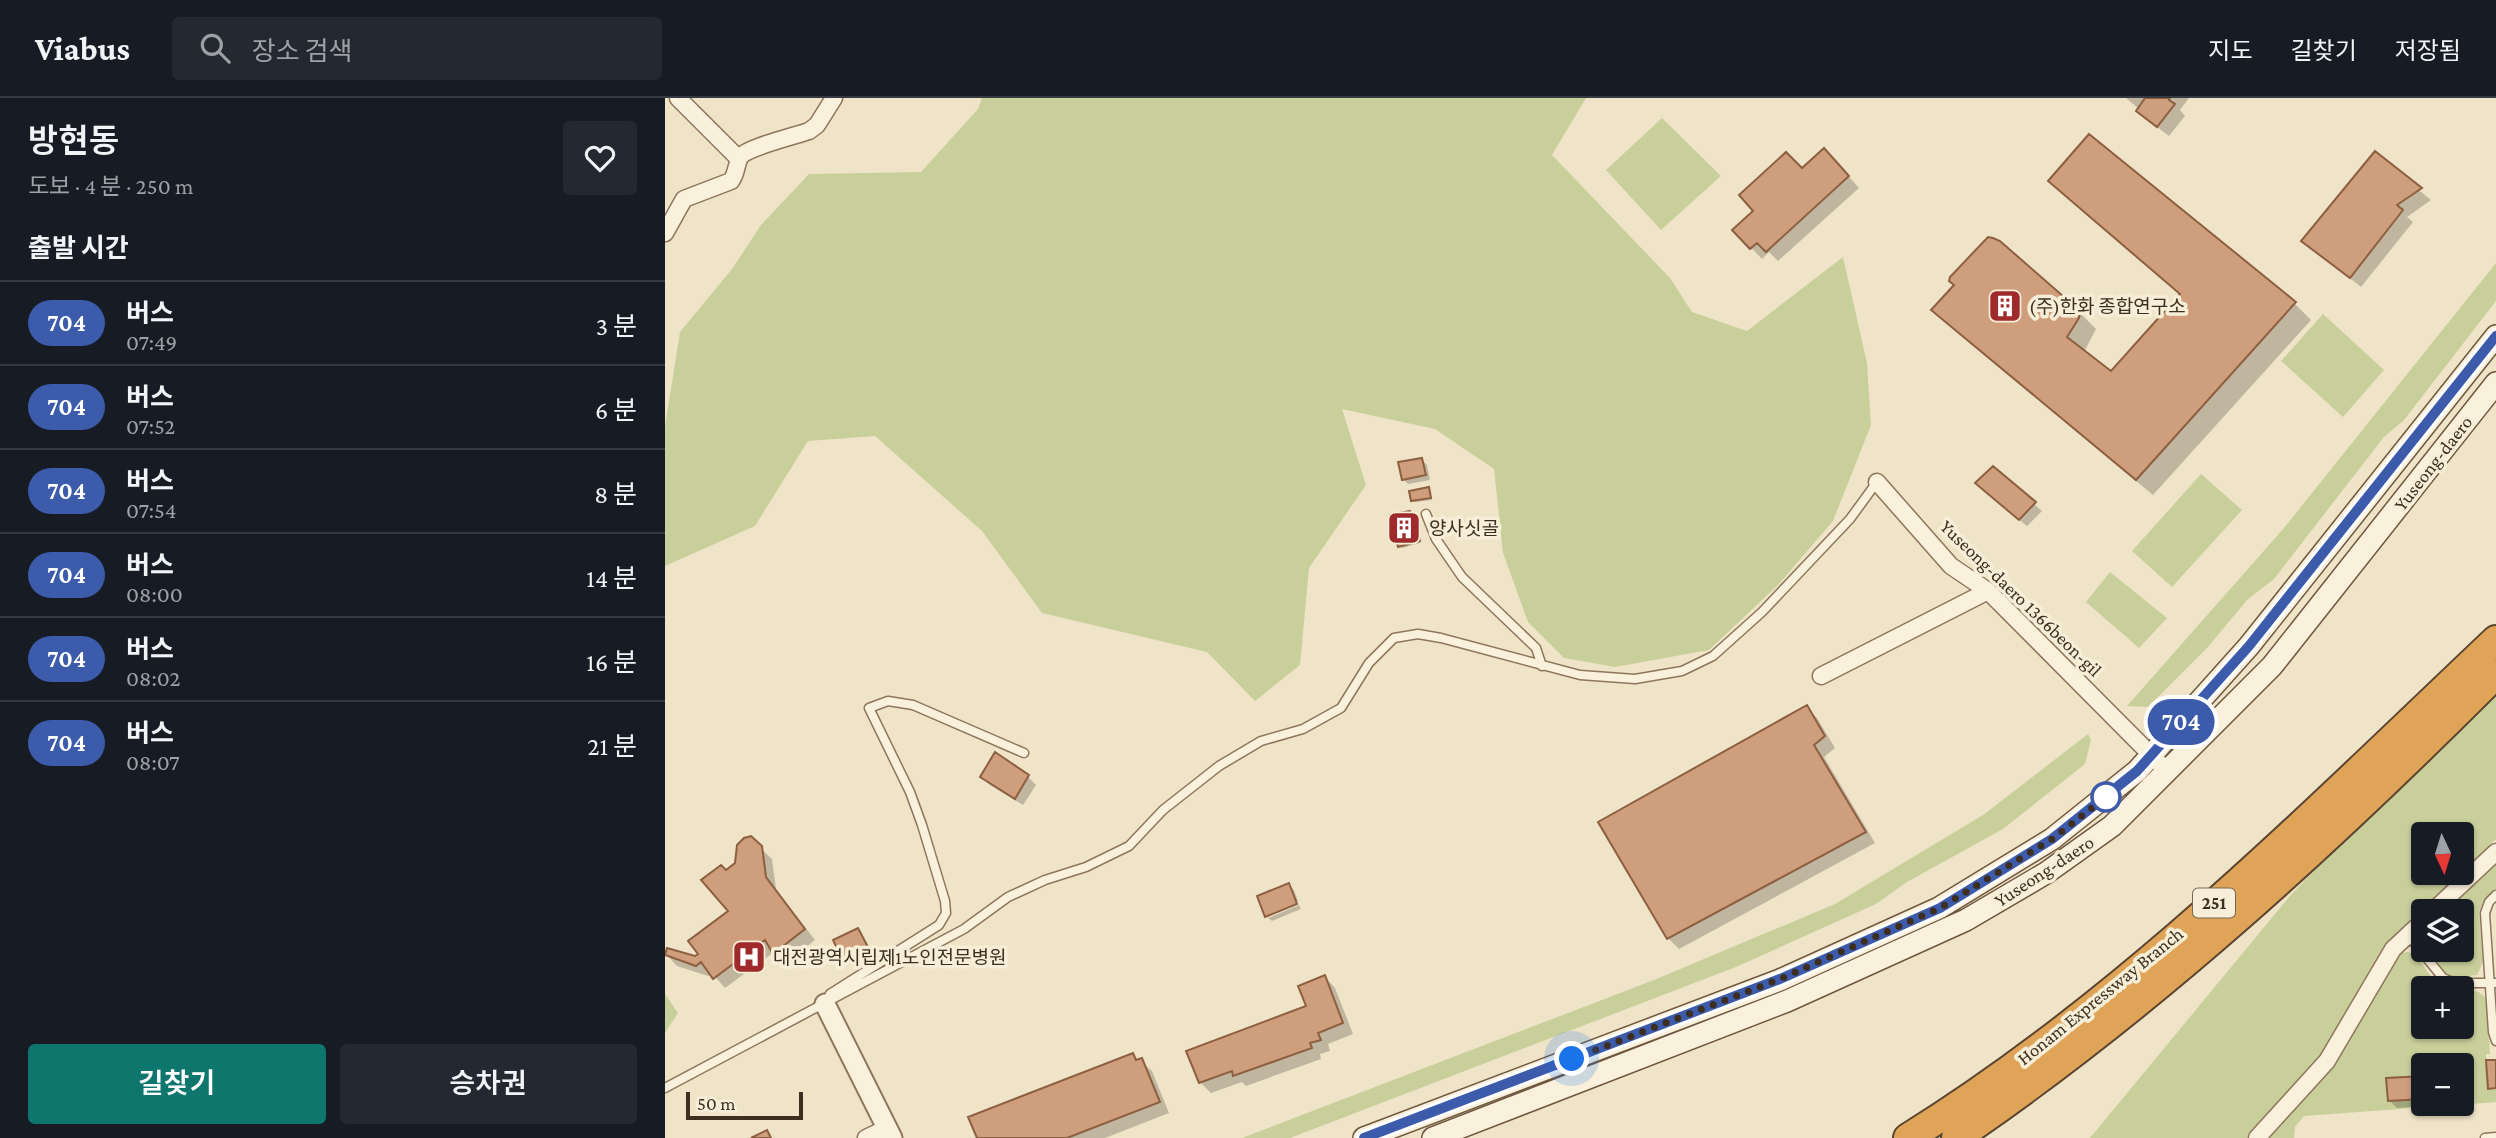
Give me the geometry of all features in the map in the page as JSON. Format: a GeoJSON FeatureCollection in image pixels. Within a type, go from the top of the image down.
{"type":"FeatureCollection","features":[{"type":"Feature","properties":{"kind":"highway","name":"Honam Expressway Branch"},"geometry":{"type":"LineString","coordinates":[[1908,1138],[2082,1016],[2252,871],[2496,640]]}},
{"type":"Feature","properties":{"kind":"highway","name":"Honam Expressway Branch"},"geometry":{"type":"LineString","coordinates":[[1956,1138],[2027,1090],[2271,889],[2496,674]]}},
{"type":"Feature","properties":{"kind":"main road","name":"Yuseong-daero"},"geometry":{"type":"LineString","coordinates":[[1364,1138],[1780,979],[1940,908],[2052,839],[2137,771],[2249,646],[2496,336]]}},
{"type":"Feature","properties":{"kind":"main road","name":"Yuseong-daero"},"geometry":{"type":"LineString","coordinates":[[1433,1138],[1787,1001],[1966,920],[2046,873],[2112,826],[2272,666],[2496,383]]}},
{"type":"Feature","properties":{"kind":"street"},"geometry":{"type":"LineString","coordinates":[[665,233],[684,199],[731,181],[739,166],[739,159],[678,98]]}},
{"type":"Feature","properties":{"kind":"street"},"geometry":{"type":"LineString","coordinates":[[739,159],[747,152],[809,131],[817,125],[834,98]]}},
{"type":"Feature","properties":{"kind":"street","name":"Yuseong-daero 1366beon-gil"},"geometry":{"type":"LineString","coordinates":[[1877,482],[1951,566],[1988,591],[2168,772]]}},
{"type":"Feature","properties":{"kind":"street"},"geometry":{"type":"LineString","coordinates":[[1821,676],[1988,591]]}},
{"type":"Feature","properties":{"kind":"street"},"geometry":{"type":"LineString","coordinates":[[2446,899],[2496,852]]}},
{"type":"Feature","properties":{"kind":"street"},"geometry":{"type":"LineString","coordinates":[[2257,1138],[2327,1061],[2393,949],[2411,932]]}},
{"type":"Feature","properties":{"kind":"street"},"geometry":{"type":"LineString","coordinates":[[825,1004],[890,1133],[866,1138]]}},
{"type":"Feature","properties":{"kind":"lane"},"geometry":{"type":"LineString","coordinates":[[665,1088],[964,929],[1007,897],[1045,880],[1086,867],[1129,846],[1163,810],[1219,766],[1261,741],[1303,729],[1341,708],[1369,663],[1394,638],[1418,634],[1580,675],[1635,679],[1682,671],[1713,656],[1762,612],[1850,519],[1877,482]]}},
{"type":"Feature","properties":{"kind":"lane"},"geometry":{"type":"LineString","coordinates":[[1426,514],[1436,539],[1462,577],[1536,648],[1542,666]]}},
{"type":"Feature","properties":{"kind":"lane"},"geometry":{"type":"LineString","coordinates":[[825,1004],[830,994],[939,925],[946,913],[945,901],[910,792],[869,708],[888,701],[913,705],[1024,753]]}},
{"type":"Feature","properties":{"kind":"lane"},"geometry":{"type":"LineString","coordinates":[[2496,895],[2489,902],[2485,913],[2493,983],[2493,1031],[2496,1041]]}},
{"type":"Feature","properties":{"kind":"lane"},"geometry":{"type":"LineString","coordinates":[[2487,933],[2496,937]]}},
{"type":"Feature","properties":{"kind":"lane"},"geometry":{"type":"LineString","coordinates":[[2408,935],[2443,978],[2455,983],[2493,983]]}},
{"type":"Feature","properties":{"kind":"lane"},"geometry":{"type":"LineString","coordinates":[[2493,983],[2496,968]]}},
{"type":"Feature","properties":{"kind":"lane"},"geometry":{"type":"LineString","coordinates":[[2485,1138],[2496,1137]]}},
{"type":"Feature","properties":{"kind":"green space"},"geometry":{"type":"Polygon","coordinates":[[[982,98],[1586,98],[1552,155],[1670,278],[1692,312],[1747,331],[1843,257],[1867,363],[1871,425],[1833,521],[1778,585],[1709,650],[1615,667],[1564,658],[1528,622],[1503,553],[1494,469],[1435,429],[1342,409],[1366,485],[1309,568],[1300,665],[1255,701],[1207,652],[1042,613],[982,531],[875,436],[808,441],[755,526],[665,566],[665,426],[680,332],[732,269],[761,225],[809,174],[921,172],[978,109],[982,98]]]}},
{"type":"Feature","properties":{"kind":"green space"},"geometry":{"type":"Polygon","coordinates":[[[1662,118],[1721,176],[1661,230],[1606,170],[1662,118]]]}},
{"type":"Feature","properties":{"kind":"green space"},"geometry":{"type":"Polygon","coordinates":[[[2496,263],[2496,301],[2404,420],[2384,437],[2274,579],[2247,600],[2208,647],[2148,707],[2127,706],[2284,528],[2496,263]]]}},
{"type":"Feature","properties":{"kind":"green space"},"geometry":{"type":"Polygon","coordinates":[[[2323,314],[2384,370],[2343,417],[2281,361],[2323,314]]]}},
{"type":"Feature","properties":{"kind":"green space"},"geometry":{"type":"Polygon","coordinates":[[[2201,474],[2242,510],[2172,587],[2132,551],[2201,474]]]}},
{"type":"Feature","properties":{"kind":"green space"},"geometry":{"type":"Polygon","coordinates":[[[2110,572],[2167,618],[2139,648],[2086,602],[2110,572]]]}},
{"type":"Feature","properties":{"kind":"green space"},"geometry":{"type":"Polygon","coordinates":[[[2496,693],[2496,839],[2475,859],[2475,822],[2411,822],[2411,886],[2446,886],[2433,899],[2411,899],[2411,919],[2386,943],[2322,1058],[2247,1138],[2090,1138],[2289,897],[2496,693]]]}},
{"type":"Feature","properties":{"kind":"green space"},"geometry":{"type":"Polygon","coordinates":[[[2088,734],[2091,740],[2085,764],[2003,829],[1907,882],[1876,904],[1736,967],[1290,1138],[1242,1138],[1654,980],[1835,904],[1983,815],[2088,734]]]}},
{"type":"Feature","properties":{"kind":"green space"},"geometry":{"type":"Polygon","coordinates":[[[2496,863],[2496,890],[2483,902],[2479,912],[2483,962],[2477,975],[2450,976],[2438,962],[2474,962],[2474,899],[2459,899],[2496,863]]]}},
{"type":"Feature","properties":{"kind":"green space"},"geometry":{"type":"Polygon","coordinates":[[[2408,952],[2411,954],[2411,962],[2421,962],[2431,976],[2411,976],[2411,1039],[2474,1039],[2474,991],[2486,999],[2490,1054],[2486,1054],[2488,1088],[2496,1088],[2496,1102],[2474,1104],[2474,1053],[2411,1053],[2411,1108],[2304,1116],[2295,1127],[2294,1138],[2269,1138],[2323,1078],[2349,1040],[2400,953],[2408,952]]]}},
{"type":"Feature","properties":{"kind":"green space"},"geometry":{"type":"Polygon","coordinates":[[[665,994],[678,1013],[665,1033],[665,994]]]}},
{"type":"Feature","properties":{"kind":"building"},"geometry":{"type":"Polygon","coordinates":[[[2145,98],[2170,98],[2175,104],[2157,127],[2136,111],[2145,98]]]}},
{"type":"Feature","properties":{"kind":"building","name":"(주)한화 종합연구소"},"geometry":{"type":"Polygon","coordinates":[[[2089,134],[2296,302],[2136,480],[1931,310],[1954,285],[1949,281],[1950,277],[1988,237],[1993,238],[2000,241],[2080,311],[2079,318],[2067,337],[2111,371],[2180,294],[2048,181],[2089,134]]]}},
{"type":"Feature","properties":{"kind":"building"},"geometry":{"type":"Polygon","coordinates":[[[1824,148],[1849,176],[1766,252],[1757,243],[1750,249],[1732,230],[1753,211],[1739,195],[1786,152],[1802,168],[1824,148]]]}},
{"type":"Feature","properties":{"kind":"building"},"geometry":{"type":"Polygon","coordinates":[[[2375,151],[2422,188],[2397,205],[2403,210],[2350,278],[2301,241],[2375,151]]]}},
{"type":"Feature","properties":{"kind":"building"},"geometry":{"type":"Polygon","coordinates":[[[1422,458],[1426,475],[1402,480],[1398,462],[1422,458]]]}},
{"type":"Feature","properties":{"kind":"building"},"geometry":{"type":"Polygon","coordinates":[[[1993,466],[2036,502],[2019,520],[1975,483],[1993,466]]]}},
{"type":"Feature","properties":{"kind":"building"},"geometry":{"type":"Polygon","coordinates":[[[1429,487],[1431,498],[1411,501],[1409,491],[1429,487]]]}},
{"type":"Feature","properties":{"kind":"building","name":"양사싯골"},"geometry":{"type":"Polygon","coordinates":[[[1410,511],[1420,541],[1398,547],[1390,515],[1410,511]]]}},
{"type":"Feature","properties":{"kind":"building"},"geometry":{"type":"Polygon","coordinates":[[[1807,705],[1825,736],[1814,745],[1866,832],[1667,939],[1598,822],[1807,705]]]}},
{"type":"Feature","properties":{"kind":"building"},"geometry":{"type":"Polygon","coordinates":[[[995,752],[1029,775],[1015,799],[980,777],[995,752]]]}},
{"type":"Feature","properties":{"kind":"building"},"geometry":{"type":"Polygon","coordinates":[[[751,836],[762,846],[766,877],[805,929],[773,954],[765,940],[713,979],[701,962],[696,966],[665,955],[667,948],[695,956],[698,954],[688,941],[728,911],[701,880],[721,865],[726,870],[735,863],[737,845],[744,838],[751,836]]]}},
{"type":"Feature","properties":{"kind":"building"},"geometry":{"type":"Polygon","coordinates":[[[1289,883],[1297,904],[1265,917],[1257,896],[1289,883]]]}},
{"type":"Feature","properties":{"kind":"building"},"geometry":{"type":"Polygon","coordinates":[[[858,928],[868,947],[842,959],[833,940],[858,928]]]}},
{"type":"Feature","properties":{"kind":"building"},"geometry":{"type":"Polygon","coordinates":[[[1325,975],[1343,1023],[1318,1033],[1321,1040],[1310,1043],[1312,1048],[1233,1076],[1232,1071],[1199,1083],[1186,1051],[1306,1006],[1298,986],[1325,975]]]}},
{"type":"Feature","properties":{"kind":"building"},"geometry":{"type":"Polygon","coordinates":[[[1133,1053],[1136,1060],[1142,1058],[1160,1102],[1067,1138],[977,1138],[968,1117],[1133,1053]]]}},
{"type":"Feature","properties":{"kind":"building"},"geometry":{"type":"Polygon","coordinates":[[[2486,1060],[2496,1060],[2496,1088],[2488,1089],[2486,1060]]]}},
{"type":"Feature","properties":{"kind":"building"},"geometry":{"type":"Polygon","coordinates":[[[2411,1077],[2411,1100],[2388,1101],[2386,1078],[2411,1077]]]}},
{"type":"Feature","properties":{"kind":"building"},"geometry":{"type":"Polygon","coordinates":[[[767,1130],[771,1138],[751,1138],[767,1130]]]}},
{"type":"Feature","properties":{"kind":"bus line","name":"704"},"geometry":{"type":"LineString","coordinates":[[1364,1138],[1780,979],[1940,908],[2052,839],[2137,771],[2249,646],[2496,336]]}},
{"type":"Feature","properties":{"kind":"place","name":"(주)한화 종합연구소"},"geometry":{"type":"Point","coordinates":[2005,306]}},
{"type":"Feature","properties":{"kind":"place","name":"양사싯골"},"geometry":{"type":"Point","coordinates":[1404,528]}},
{"type":"Feature","properties":{"kind":"place","name":"대전광역시립제1노인전문병원"},"geometry":{"type":"Point","coordinates":[749,957]}},
{"type":"Feature","properties":{"kind":"route"},"geometry":{"type":"LineString","coordinates":[[1572,1059],[1780,979],[1940,908],[2052,839],[2106,797]]}}]}
